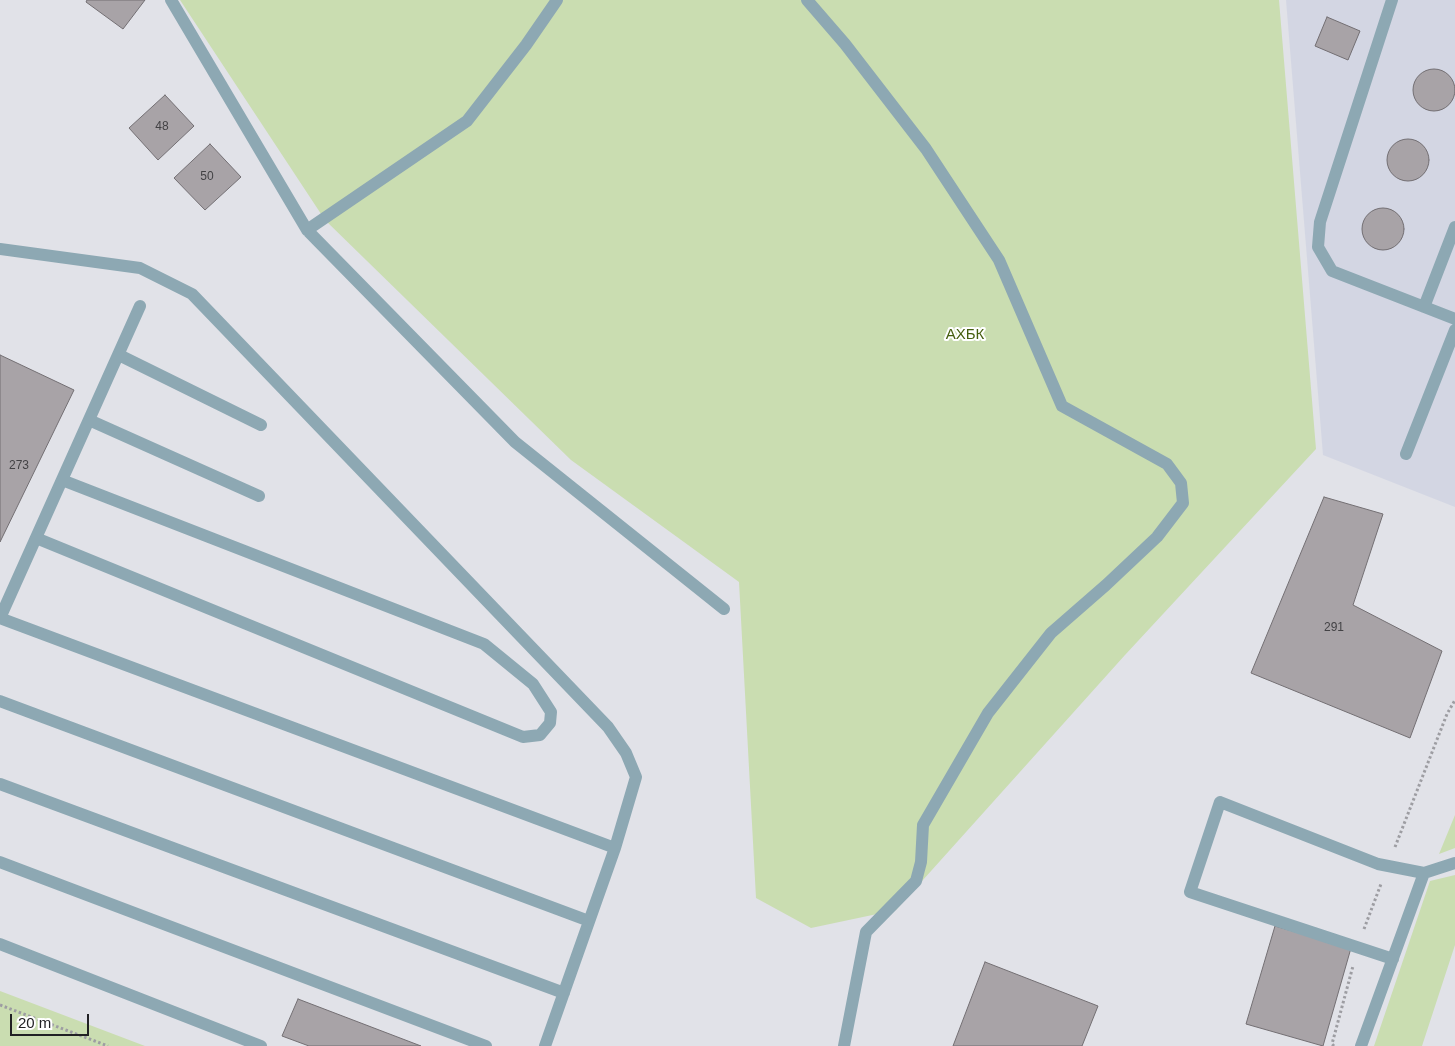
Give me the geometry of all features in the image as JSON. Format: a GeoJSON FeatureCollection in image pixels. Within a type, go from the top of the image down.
{"type":"FeatureCollection","features":[{"type":"Feature","properties":{"kind":"lane"},"geometry":{"type":"LineString","coordinates":[[171,0],[307,230],[514,442],[724,609]]}},
{"type":"Feature","properties":{"kind":"lane"},"geometry":{"type":"LineString","coordinates":[[307,230],[467,121],[526,45],[557,0]]}},
{"type":"Feature","properties":{"kind":"lane"},"geometry":{"type":"LineString","coordinates":[[806,0],[845,44],[926,149],[999,260],[1062,406],[1167,464],[1181,483],[1182,503],[1157,537],[1106,585],[1050,633],[988,712],[923,825],[921,862],[916,881],[866,932],[844,1046]]}},
{"type":"Feature","properties":{"kind":"lane"},"geometry":{"type":"LineString","coordinates":[[1392,0],[1320,222],[1318,247],[1332,271],[1455,319]]}},
{"type":"Feature","properties":{"kind":"lane"},"geometry":{"type":"LineString","coordinates":[[1424,307],[1455,227]]}},
{"type":"Feature","properties":{"kind":"lane"},"geometry":{"type":"LineString","coordinates":[[0,249],[140,268],[192,294],[608,727],[626,753],[636,776],[615,848],[545,1046]]}},
{"type":"Feature","properties":{"kind":"lane"},"geometry":{"type":"LineString","coordinates":[[140,306],[0,618],[615,848]]}},
{"type":"Feature","properties":{"kind":"lane"},"geometry":{"type":"LineString","coordinates":[[1406,454],[1455,330]]}},
{"type":"Feature","properties":{"kind":"lane"},"geometry":{"type":"LineString","coordinates":[[119,355],[261,425]]}},
{"type":"Feature","properties":{"kind":"lane"},"geometry":{"type":"LineString","coordinates":[[89,420],[259,496]]}},
{"type":"Feature","properties":{"kind":"lane"},"geometry":{"type":"LineString","coordinates":[[36,538],[523,737],[540,735],[550,723],[551,712],[533,684],[484,644],[62,480]]}},
{"type":"Feature","properties":{"kind":"lane"},"geometry":{"type":"LineString","coordinates":[[0,701],[589,921]]}},
{"type":"Feature","properties":{"kind":"lane"},"geometry":{"type":"LineString","coordinates":[[0,784],[564,993]]}},
{"type":"Feature","properties":{"kind":"lane"},"geometry":{"type":"LineString","coordinates":[[1393,959],[1190,892],[1220,802],[1378,864],[1424,874],[1455,863]]}},
{"type":"Feature","properties":{"kind":"lane"},"geometry":{"type":"LineString","coordinates":[[0,862],[486,1046]]}},
{"type":"Feature","properties":{"kind":"lane"},"geometry":{"type":"LineString","coordinates":[[1363,1045],[1424,874]]}},
{"type":"Feature","properties":{"kind":"lane"},"geometry":{"type":"LineString","coordinates":[[0,944],[261,1046]]}},
{"type":"Feature","properties":{"kind":"path"},"geometry":{"type":"LineString","coordinates":[[0,1005],[108,1046]]}},
{"type":"Feature","properties":{"kind":"shaded area"},"geometry":{"type":"Polygon","coordinates":[[[1286,0],[1455,0],[1455,507],[1323,455],[1286,0]]]}},
{"type":"Feature","properties":{"kind":"green space","name":"АХБК"},"geometry":{"type":"Polygon","coordinates":[[[180,0],[1279,0],[1316,449],[1125,655],[896,910],[811,928],[756,898],[739,582],[571,460],[325,220],[180,0]]]}},
{"type":"Feature","properties":{"kind":"green space"},"geometry":{"type":"Polygon","coordinates":[[[1455,815],[1455,848],[1439,854],[1455,815]]]}},
{"type":"Feature","properties":{"kind":"green space"},"geometry":{"type":"Polygon","coordinates":[[[1455,875],[1455,945],[1422,1046],[1374,1046],[1430,881],[1455,875]]]}},
{"type":"Feature","properties":{"kind":"green space"},"geometry":{"type":"Polygon","coordinates":[[[0,991],[145,1046],[0,1046],[0,991]]]}},
{"type":"Feature","properties":{"kind":"building"},"geometry":{"type":"Polygon","coordinates":[[[87,0],[145,0],[123,29],[86,2],[87,0]]]}},
{"type":"Feature","properties":{"kind":"building"},"geometry":{"type":"Polygon","coordinates":[[[1327,17],[1360,31],[1348,60],[1315,46],[1327,17]]]}},
{"type":"Feature","properties":{"kind":"building"},"geometry":{"type":"Polygon","coordinates":[[[1438,69],[1446,72],[1452,78],[1455,90],[1452,102],[1446,108],[1430,111],[1422,108],[1416,102],[1413,86],[1416,78],[1422,72],[1438,69]]]}},
{"type":"Feature","properties":{"kind":"building"},"geometry":{"type":"Polygon","coordinates":[[[165,95],[194,126],[158,160],[129,128],[165,95]]]}},
{"type":"Feature","properties":{"kind":"building"},"geometry":{"type":"Polygon","coordinates":[[[1412,139],[1420,142],[1426,148],[1429,160],[1426,172],[1420,178],[1404,181],[1396,178],[1390,172],[1387,156],[1390,148],[1396,142],[1412,139]]]}},
{"type":"Feature","properties":{"kind":"building"},"geometry":{"type":"Polygon","coordinates":[[[210,144],[241,177],[205,210],[174,178],[210,144]]]}},
{"type":"Feature","properties":{"kind":"building"},"geometry":{"type":"Polygon","coordinates":[[[1387,208],[1395,211],[1401,217],[1404,229],[1401,241],[1395,247],[1379,250],[1371,247],[1365,241],[1362,225],[1365,217],[1371,211],[1387,208]]]}},
{"type":"Feature","properties":{"kind":"building"},"geometry":{"type":"Polygon","coordinates":[[[0,355],[74,390],[0,542],[0,355]]]}},
{"type":"Feature","properties":{"kind":"building"},"geometry":{"type":"Polygon","coordinates":[[[1324,497],[1383,514],[1353,605],[1442,651],[1410,738],[1251,673],[1324,497]]]}},
{"type":"Feature","properties":{"kind":"building"},"geometry":{"type":"Polygon","coordinates":[[[1275,926],[1351,948],[1323,1046],[1246,1024],[1275,926]]]}},
{"type":"Feature","properties":{"kind":"building"},"geometry":{"type":"Polygon","coordinates":[[[985,962],[1098,1006],[1082,1046],[953,1046],[985,962]]]}},
{"type":"Feature","properties":{"kind":"building"},"geometry":{"type":"Polygon","coordinates":[[[298,999],[421,1046],[309,1046],[282,1036],[298,999]]]}}]}
